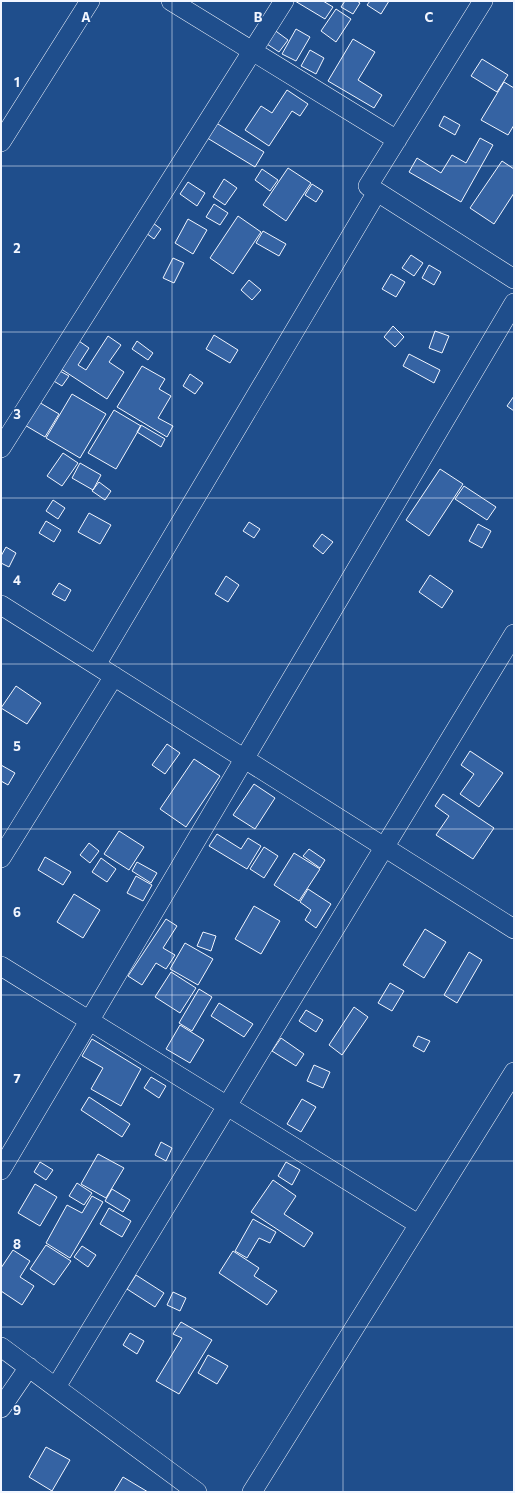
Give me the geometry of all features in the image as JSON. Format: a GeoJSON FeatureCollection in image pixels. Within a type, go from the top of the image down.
{"type":"FeatureCollection","features":[{"type":"Feature","properties":{"kind":"street"},"geometry":{"type":"LineString","coordinates":[[1,142],[90,1]]}},
{"type":"Feature","properties":{"kind":"street"},"geometry":{"type":"LineString","coordinates":[[171,1],[397,140]]}},
{"type":"Feature","properties":{"kind":"street"},"geometry":{"type":"LineString","coordinates":[[1,448],[284,1]]}},
{"type":"Feature","properties":{"kind":"street"},"geometry":{"type":"LineString","coordinates":[[484,1],[368,186],[514,279]]}},
{"type":"Feature","properties":{"kind":"street"},"geometry":{"type":"LineString","coordinates":[[96,665],[377,192]]}},
{"type":"Feature","properties":{"kind":"street"},"geometry":{"type":"LineString","coordinates":[[1,1170],[514,303]]}},
{"type":"Feature","properties":{"kind":"street"},"geometry":{"type":"LineString","coordinates":[[1,605],[514,929]]}},
{"type":"Feature","properties":{"kind":"street"},"geometry":{"type":"LineString","coordinates":[[56,1387],[514,634]]}},
{"type":"Feature","properties":{"kind":"street"},"geometry":{"type":"LineString","coordinates":[[1,858],[114,676]]}},
{"type":"Feature","properties":{"kind":"street"},"geometry":{"type":"LineString","coordinates":[[1,966],[418,1224]]}},
{"type":"Feature","properties":{"kind":"street"},"geometry":{"type":"LineString","coordinates":[[252,1492],[514,1072]]}},
{"type":"Feature","properties":{"kind":"street"},"geometry":{"type":"LineString","coordinates":[[1,1347],[197,1492]]}},
{"type":"Feature","properties":{"kind":"street"},"geometry":{"type":"LineString","coordinates":[[1,1408],[29,1367]]}},
{"type":"Feature","properties":{"kind":"building"},"geometry":{"type":"Polygon","coordinates":[[[295,1],[323,1],[333,7],[325,19],[295,1]]]}},
{"type":"Feature","properties":{"kind":"building"},"geometry":{"type":"Polygon","coordinates":[[[345,1],[357,1],[360,3],[353,14],[341,7],[345,1]]]}},
{"type":"Feature","properties":{"kind":"building"},"geometry":{"type":"Polygon","coordinates":[[[370,1],[389,1],[381,14],[367,5],[370,1]]]}},
{"type":"Feature","properties":{"kind":"building"},"geometry":{"type":"Polygon","coordinates":[[[336,9],[351,19],[336,42],[321,31],[336,9]]]}},
{"type":"Feature","properties":{"kind":"building"},"geometry":{"type":"Polygon","coordinates":[[[273,29],[288,40],[279,52],[264,42],[273,29]]]}},
{"type":"Feature","properties":{"kind":"building"},"geometry":{"type":"Polygon","coordinates":[[[296,29],[310,37],[296,61],[282,54],[296,29]]]}},
{"type":"Feature","properties":{"kind":"building"},"geometry":{"type":"Polygon","coordinates":[[[353,39],[375,52],[358,80],[382,95],[374,108],[328,81],[353,39]]]}},
{"type":"Feature","properties":{"kind":"building"},"geometry":{"type":"Polygon","coordinates":[[[310,50],[324,58],[316,74],[301,66],[310,50]]]}},
{"type":"Feature","properties":{"kind":"building"},"geometry":{"type":"Polygon","coordinates":[[[482,59],[508,75],[497,92],[471,76],[482,59]]]}},
{"type":"Feature","properties":{"kind":"building"},"geometry":{"type":"Polygon","coordinates":[[[504,82],[514,88],[514,125],[508,135],[481,120],[504,82]]]}},
{"type":"Feature","properties":{"kind":"building"},"geometry":{"type":"Polygon","coordinates":[[[287,90],[308,104],[300,116],[292,111],[269,146],[245,130],[261,106],[272,113],[287,90]]]}},
{"type":"Feature","properties":{"kind":"building"},"geometry":{"type":"Polygon","coordinates":[[[444,116],[460,125],[455,135],[439,126],[444,116]]]}},
{"type":"Feature","properties":{"kind":"building"},"geometry":{"type":"Polygon","coordinates":[[[213,121],[264,152],[255,167],[204,136],[213,121]]]}},
{"type":"Feature","properties":{"kind":"building"},"geometry":{"type":"Polygon","coordinates":[[[480,138],[493,145],[461,202],[409,172],[417,158],[441,173],[452,155],[466,163],[480,138]]]}},
{"type":"Feature","properties":{"kind":"building"},"geometry":{"type":"Polygon","coordinates":[[[502,161],[514,169],[514,193],[494,224],[470,208],[502,161]]]}},
{"type":"Feature","properties":{"kind":"building"},"geometry":{"type":"Polygon","coordinates":[[[288,168],[311,183],[286,221],[263,205],[288,168]]]}},
{"type":"Feature","properties":{"kind":"building"},"geometry":{"type":"Polygon","coordinates":[[[262,169],[278,180],[270,191],[255,180],[262,169]]]}},
{"type":"Feature","properties":{"kind":"building"},"geometry":{"type":"Polygon","coordinates":[[[224,179],[237,188],[225,205],[213,197],[224,179]]]}},
{"type":"Feature","properties":{"kind":"building"},"geometry":{"type":"Polygon","coordinates":[[[188,182],[205,193],[197,206],[180,194],[188,182]]]}},
{"type":"Feature","properties":{"kind":"building"},"geometry":{"type":"Polygon","coordinates":[[[312,184],[323,191],[316,202],[305,195],[312,184]]]}},
{"type":"Feature","properties":{"kind":"building"},"geometry":{"type":"Polygon","coordinates":[[[214,204],[228,213],[220,225],[206,217],[214,204]]]}},
{"type":"Feature","properties":{"kind":"building"},"geometry":{"type":"Polygon","coordinates":[[[238,216],[261,232],[233,274],[210,258],[238,216]]]}},
{"type":"Feature","properties":{"kind":"building"},"geometry":{"type":"Polygon","coordinates":[[[188,219],[207,230],[193,254],[175,243],[188,219]]]}},
{"type":"Feature","properties":{"kind":"building"},"geometry":{"type":"Polygon","coordinates":[[[149,220],[161,229],[154,239],[142,230],[149,220]]]}},
{"type":"Feature","properties":{"kind":"building"},"geometry":{"type":"Polygon","coordinates":[[[263,231],[286,244],[279,256],[256,243],[263,231]]]}},
{"type":"Feature","properties":{"kind":"building"},"geometry":{"type":"Polygon","coordinates":[[[411,255],[423,263],[414,276],[402,268],[411,255]]]}},
{"type":"Feature","properties":{"kind":"building"},"geometry":{"type":"Polygon","coordinates":[[[173,258],[184,263],[174,283],[163,278],[173,258]]]}},
{"type":"Feature","properties":{"kind":"building"},"geometry":{"type":"Polygon","coordinates":[[[429,265],[441,272],[434,285],[422,278],[429,265]]]}},
{"type":"Feature","properties":{"kind":"building"},"geometry":{"type":"Polygon","coordinates":[[[391,274],[405,282],[396,297],[382,289],[391,274]]]}},
{"type":"Feature","properties":{"kind":"building"},"geometry":{"type":"Polygon","coordinates":[[[249,280],[261,290],[252,300],[241,290],[249,280]]]}},
{"type":"Feature","properties":{"kind":"building"},"geometry":{"type":"Polygon","coordinates":[[[393,326],[404,337],[395,347],[384,337],[393,326]]]}},
{"type":"Feature","properties":{"kind":"building"},"geometry":{"type":"Polygon","coordinates":[[[435,331],[449,336],[442,353],[429,348],[435,331]]]}},
{"type":"Feature","properties":{"kind":"building"},"geometry":{"type":"Polygon","coordinates":[[[214,335],[238,350],[230,363],[206,349],[214,335]]]}},
{"type":"Feature","properties":{"kind":"building"},"geometry":{"type":"Polygon","coordinates":[[[108,336],[121,345],[109,362],[124,372],[107,399],[58,367],[76,339],[89,348],[78,365],[86,370],[108,336]]]}},
{"type":"Feature","properties":{"kind":"building"},"geometry":{"type":"Polygon","coordinates":[[[137,341],[153,353],[148,360],[132,349],[137,341]]]}},
{"type":"Feature","properties":{"kind":"building"},"geometry":{"type":"Polygon","coordinates":[[[409,354],[440,370],[434,383],[403,366],[409,354]]]}},
{"type":"Feature","properties":{"kind":"building"},"geometry":{"type":"Polygon","coordinates":[[[142,366],[165,379],[159,389],[171,396],[158,418],[173,426],[167,437],[117,407],[142,366]]]}},
{"type":"Feature","properties":{"kind":"building"},"geometry":{"type":"Polygon","coordinates":[[[58,370],[69,376],[62,386],[52,380],[58,370]]]}},
{"type":"Feature","properties":{"kind":"building"},"geometry":{"type":"Polygon","coordinates":[[[190,374],[203,383],[195,394],[183,386],[190,374]]]}},
{"type":"Feature","properties":{"kind":"building"},"geometry":{"type":"Polygon","coordinates":[[[72,394],[106,414],[80,458],[46,438],[72,394]]]}},
{"type":"Feature","properties":{"kind":"building"},"geometry":{"type":"Polygon","coordinates":[[[514,396],[514,411],[507,406],[514,396]]]}},
{"type":"Feature","properties":{"kind":"building"},"geometry":{"type":"Polygon","coordinates":[[[37,401],[59,414],[45,437],[23,424],[37,401]]]}},
{"type":"Feature","properties":{"kind":"building"},"geometry":{"type":"Polygon","coordinates":[[[114,410],[141,426],[116,469],[88,453],[114,410]]]}},
{"type":"Feature","properties":{"kind":"building"},"geometry":{"type":"Polygon","coordinates":[[[141,425],[165,439],[161,447],[137,432],[141,425]]]}},
{"type":"Feature","properties":{"kind":"building"},"geometry":{"type":"Polygon","coordinates":[[[63,453],[78,463],[62,486],[47,476],[63,453]]]}},
{"type":"Feature","properties":{"kind":"building"},"geometry":{"type":"Polygon","coordinates":[[[80,463],[101,475],[93,490],[72,478],[80,463]]]}},
{"type":"Feature","properties":{"kind":"building"},"geometry":{"type":"Polygon","coordinates":[[[440,469],[463,484],[429,536],[406,520],[440,469]]]}},
{"type":"Feature","properties":{"kind":"building"},"geometry":{"type":"Polygon","coordinates":[[[99,482],[111,491],[105,500],[92,491],[99,482]]]}},
{"type":"Feature","properties":{"kind":"building"},"geometry":{"type":"Polygon","coordinates":[[[464,486],[496,507],[487,520],[455,499],[464,486]]]}},
{"type":"Feature","properties":{"kind":"building"},"geometry":{"type":"Polygon","coordinates":[[[53,500],[65,508],[58,519],[46,511],[53,500]]]}},
{"type":"Feature","properties":{"kind":"building"},"geometry":{"type":"Polygon","coordinates":[[[89,513],[111,525],[100,544],[78,532],[89,513]]]}},
{"type":"Feature","properties":{"kind":"building"},"geometry":{"type":"Polygon","coordinates":[[[46,521],[61,530],[54,542],[39,533],[46,521]]]}},
{"type":"Feature","properties":{"kind":"building"},"geometry":{"type":"Polygon","coordinates":[[[249,522],[260,529],[254,538],[243,531],[249,522]]]}},
{"type":"Feature","properties":{"kind":"building"},"geometry":{"type":"Polygon","coordinates":[[[478,524],[491,531],[482,548],[469,541],[478,524]]]}},
{"type":"Feature","properties":{"kind":"building"},"geometry":{"type":"Polygon","coordinates":[[[322,534],[333,542],[323,554],[313,546],[322,534]]]}},
{"type":"Feature","properties":{"kind":"building"},"geometry":{"type":"Polygon","coordinates":[[[6,547],[16,553],[9,567],[1,563],[1,556],[6,547]]]}},
{"type":"Feature","properties":{"kind":"building"},"geometry":{"type":"Polygon","coordinates":[[[430,575],[453,591],[442,608],[419,592],[430,575]]]}},
{"type":"Feature","properties":{"kind":"building"},"geometry":{"type":"Polygon","coordinates":[[[226,576],[239,585],[228,602],[215,594],[226,576]]]}},
{"type":"Feature","properties":{"kind":"building"},"geometry":{"type":"Polygon","coordinates":[[[59,583],[71,590],[65,601],[52,594],[59,583]]]}},
{"type":"Feature","properties":{"kind":"building"},"geometry":{"type":"Polygon","coordinates":[[[16,686],[41,703],[27,724],[1,708],[16,686]]]}},
{"type":"Feature","properties":{"kind":"building"},"geometry":{"type":"Polygon","coordinates":[[[167,744],[180,753],[165,774],[152,765],[167,744]]]}},
{"type":"Feature","properties":{"kind":"building"},"geometry":{"type":"Polygon","coordinates":[[[470,751],[503,773],[479,807],[460,794],[474,774],[461,765],[470,751]]]}},
{"type":"Feature","properties":{"kind":"building"},"geometry":{"type":"Polygon","coordinates":[[[194,759],[220,776],[186,827],[160,809],[194,759]]]}},
{"type":"Feature","properties":{"kind":"building"},"geometry":{"type":"Polygon","coordinates":[[[1,765],[15,773],[8,785],[1,781],[1,765]]]}},
{"type":"Feature","properties":{"kind":"building"},"geometry":{"type":"Polygon","coordinates":[[[254,784],[275,798],[255,829],[233,815],[254,784]]]}},
{"type":"Feature","properties":{"kind":"building"},"geometry":{"type":"Polygon","coordinates":[[[443,794],[494,828],[473,859],[436,835],[449,816],[435,806],[443,794]]]}},
{"type":"Feature","properties":{"kind":"building"},"geometry":{"type":"Polygon","coordinates":[[[119,831],[144,847],[129,870],[104,854],[119,831]]]}},
{"type":"Feature","properties":{"kind":"building"},"geometry":{"type":"Polygon","coordinates":[[[217,834],[241,849],[248,838],[261,846],[247,869],[209,846],[217,834]]]}},
{"type":"Feature","properties":{"kind":"building"},"geometry":{"type":"Polygon","coordinates":[[[89,843],[99,851],[90,863],[80,855],[89,843]]]}},
{"type":"Feature","properties":{"kind":"building"},"geometry":{"type":"Polygon","coordinates":[[[264,847],[278,856],[264,878],[250,869],[264,847]]]}},
{"type":"Feature","properties":{"kind":"building"},"geometry":{"type":"Polygon","coordinates":[[[309,849],[325,860],[320,868],[303,856],[309,849]]]}},
{"type":"Feature","properties":{"kind":"building"},"geometry":{"type":"Polygon","coordinates":[[[294,853],[320,869],[299,901],[274,885],[294,853]]]}},
{"type":"Feature","properties":{"kind":"building"},"geometry":{"type":"Polygon","coordinates":[[[45,857],[71,872],[63,885],[38,870],[45,857]]]}},
{"type":"Feature","properties":{"kind":"building"},"geometry":{"type":"Polygon","coordinates":[[[101,858],[116,869],[107,882],[92,872],[101,858]]]}},
{"type":"Feature","properties":{"kind":"building"},"geometry":{"type":"Polygon","coordinates":[[[137,862],[157,873],[151,883],[132,871],[137,862]]]}},
{"type":"Feature","properties":{"kind":"building"},"geometry":{"type":"Polygon","coordinates":[[[136,876],[152,885],[143,901],[127,893],[136,876]]]}},
{"type":"Feature","properties":{"kind":"building"},"geometry":{"type":"Polygon","coordinates":[[[308,889],[331,904],[316,928],[305,920],[311,910],[300,902],[308,889]]]}},
{"type":"Feature","properties":{"kind":"building"},"geometry":{"type":"Polygon","coordinates":[[[74,894],[100,910],[83,938],[57,922],[74,894]]]}},
{"type":"Feature","properties":{"kind":"building"},"geometry":{"type":"Polygon","coordinates":[[[254,906],[280,921],[261,954],[235,939],[254,906]]]}},
{"type":"Feature","properties":{"kind":"building"},"geometry":{"type":"Polygon","coordinates":[[[166,919],[177,926],[163,948],[175,955],[166,969],[156,963],[142,985],[128,976],[166,919]]]}},
{"type":"Feature","properties":{"kind":"building"},"geometry":{"type":"Polygon","coordinates":[[[425,929],[446,942],[424,978],[403,965],[425,929]]]}},
{"type":"Feature","properties":{"kind":"building"},"geometry":{"type":"Polygon","coordinates":[[[203,932],[216,936],[211,951],[197,946],[203,932]]]}},
{"type":"Feature","properties":{"kind":"building"},"geometry":{"type":"Polygon","coordinates":[[[185,943],[213,959],[198,985],[170,969],[185,943]]]}},
{"type":"Feature","properties":{"kind":"building"},"geometry":{"type":"Polygon","coordinates":[[[469,952],[482,960],[457,1003],[444,995],[469,952]]]}},
{"type":"Feature","properties":{"kind":"building"},"geometry":{"type":"Polygon","coordinates":[[[171,972],[196,988],[180,1013],[155,997],[171,972]]]}},
{"type":"Feature","properties":{"kind":"building"},"geometry":{"type":"Polygon","coordinates":[[[390,983],[404,991],[392,1011],[378,1003],[390,983]]]}},
{"type":"Feature","properties":{"kind":"building"},"geometry":{"type":"Polygon","coordinates":[[[199,989],[212,997],[192,1031],[179,1023],[199,989]]]}},
{"type":"Feature","properties":{"kind":"building"},"geometry":{"type":"Polygon","coordinates":[[[219,1003],[253,1024],[244,1037],[211,1016],[219,1003]]]}},
{"type":"Feature","properties":{"kind":"building"},"geometry":{"type":"Polygon","coordinates":[[[354,1007],[368,1017],[342,1055],[329,1045],[354,1007]]]}},
{"type":"Feature","properties":{"kind":"building"},"geometry":{"type":"Polygon","coordinates":[[[306,1010],[323,1020],[316,1032],[299,1021],[306,1010]]]}},
{"type":"Feature","properties":{"kind":"building"},"geometry":{"type":"Polygon","coordinates":[[[180,1025],[204,1040],[190,1063],[166,1049],[180,1025]]]}},
{"type":"Feature","properties":{"kind":"building"},"geometry":{"type":"Polygon","coordinates":[[[418,1036],[430,1041],[424,1052],[413,1046],[418,1036]]]}},
{"type":"Feature","properties":{"kind":"building"},"geometry":{"type":"Polygon","coordinates":[[[281,1038],[304,1054],[296,1066],[272,1051],[281,1038]]]}},
{"type":"Feature","properties":{"kind":"building"},"geometry":{"type":"Polygon","coordinates":[[[92,1039],[141,1069],[121,1106],[91,1089],[103,1068],[82,1056],[92,1039]]]}},
{"type":"Feature","properties":{"kind":"building"},"geometry":{"type":"Polygon","coordinates":[[[314,1065],[330,1072],[323,1088],[307,1081],[314,1065]]]}},
{"type":"Feature","properties":{"kind":"building"},"geometry":{"type":"Polygon","coordinates":[[[151,1077],[166,1086],[159,1098],[144,1088],[151,1077]]]}},
{"type":"Feature","properties":{"kind":"building"},"geometry":{"type":"Polygon","coordinates":[[[89,1097],[130,1124],[122,1137],[81,1110],[89,1097]]]}},
{"type":"Feature","properties":{"kind":"building"},"geometry":{"type":"Polygon","coordinates":[[[302,1099],[316,1107],[301,1132],[287,1124],[302,1099]]]}},
{"type":"Feature","properties":{"kind":"building"},"geometry":{"type":"Polygon","coordinates":[[[161,1142],[172,1148],[166,1161],[155,1155],[161,1142]]]}},
{"type":"Feature","properties":{"kind":"building"},"geometry":{"type":"Polygon","coordinates":[[[98,1154],[124,1168],[106,1198],[81,1184],[98,1154]]]}},
{"type":"Feature","properties":{"kind":"building"},"geometry":{"type":"Polygon","coordinates":[[[40,1162],[53,1170],[46,1180],[34,1172],[40,1162]]]}},
{"type":"Feature","properties":{"kind":"building"},"geometry":{"type":"Polygon","coordinates":[[[286,1162],[300,1170],[292,1185],[278,1176],[286,1162]]]}},
{"type":"Feature","properties":{"kind":"building"},"geometry":{"type":"Polygon","coordinates":[[[273,1180],[296,1196],[284,1214],[313,1233],[304,1247],[251,1212],[273,1180]]]}},
{"type":"Feature","properties":{"kind":"building"},"geometry":{"type":"Polygon","coordinates":[[[77,1183],[92,1193],[84,1205],[69,1196],[77,1183]]]}},
{"type":"Feature","properties":{"kind":"building"},"geometry":{"type":"Polygon","coordinates":[[[35,1184],[57,1197],[40,1226],[18,1213],[35,1184]]]}},
{"type":"Feature","properties":{"kind":"building"},"geometry":{"type":"Polygon","coordinates":[[[112,1189],[130,1200],[123,1212],[105,1201],[112,1189]]]}},
{"type":"Feature","properties":{"kind":"building"},"geometry":{"type":"Polygon","coordinates":[[[92,1196],[103,1202],[70,1258],[46,1243],[67,1205],[82,1213],[92,1196]]]}},
{"type":"Feature","properties":{"kind":"building"},"geometry":{"type":"Polygon","coordinates":[[[109,1208],[131,1221],[122,1237],[100,1224],[109,1208]]]}},
{"type":"Feature","properties":{"kind":"building"},"geometry":{"type":"Polygon","coordinates":[[[253,1219],[276,1232],[270,1243],[259,1238],[247,1258],[235,1251],[253,1219]]]}},
{"type":"Feature","properties":{"kind":"building"},"geometry":{"type":"Polygon","coordinates":[[[46,1245],[71,1261],[54,1285],[30,1269],[46,1245]]]}},
{"type":"Feature","properties":{"kind":"building"},"geometry":{"type":"Polygon","coordinates":[[[82,1246],[96,1255],[88,1267],[74,1257],[82,1246]]]}},
{"type":"Feature","properties":{"kind":"building"},"geometry":{"type":"Polygon","coordinates":[[[13,1250],[30,1261],[20,1277],[34,1286],[22,1305],[1,1291],[1,1268],[13,1250]]]}},
{"type":"Feature","properties":{"kind":"building"},"geometry":{"type":"Polygon","coordinates":[[[233,1251],[259,1268],[254,1276],[277,1291],[267,1305],[219,1273],[233,1251]]]}},
{"type":"Feature","properties":{"kind":"building"},"geometry":{"type":"Polygon","coordinates":[[[136,1275],[164,1293],[155,1307],[127,1289],[136,1275]]]}},
{"type":"Feature","properties":{"kind":"building"},"geometry":{"type":"Polygon","coordinates":[[[173,1292],[186,1298],[180,1311],[167,1305],[173,1292]]]}},
{"type":"Feature","properties":{"kind":"building"},"geometry":{"type":"Polygon","coordinates":[[[181,1322],[212,1340],[179,1394],[156,1381],[182,1338],[173,1334],[181,1322]]]}},
{"type":"Feature","properties":{"kind":"building"},"geometry":{"type":"Polygon","coordinates":[[[130,1333],[144,1341],[137,1354],[123,1345],[130,1333]]]}},
{"type":"Feature","properties":{"kind":"building"},"geometry":{"type":"Polygon","coordinates":[[[208,1355],[228,1366],[217,1384],[198,1373],[208,1355]]]}},
{"type":"Feature","properties":{"kind":"building"},"geometry":{"type":"Polygon","coordinates":[[[46,1447],[70,1460],[52,1491],[29,1477],[46,1447]]]}},
{"type":"Feature","properties":{"kind":"building"},"geometry":{"type":"Polygon","coordinates":[[[123,1477],[148,1492],[114,1492],[123,1477]]]}}]}
